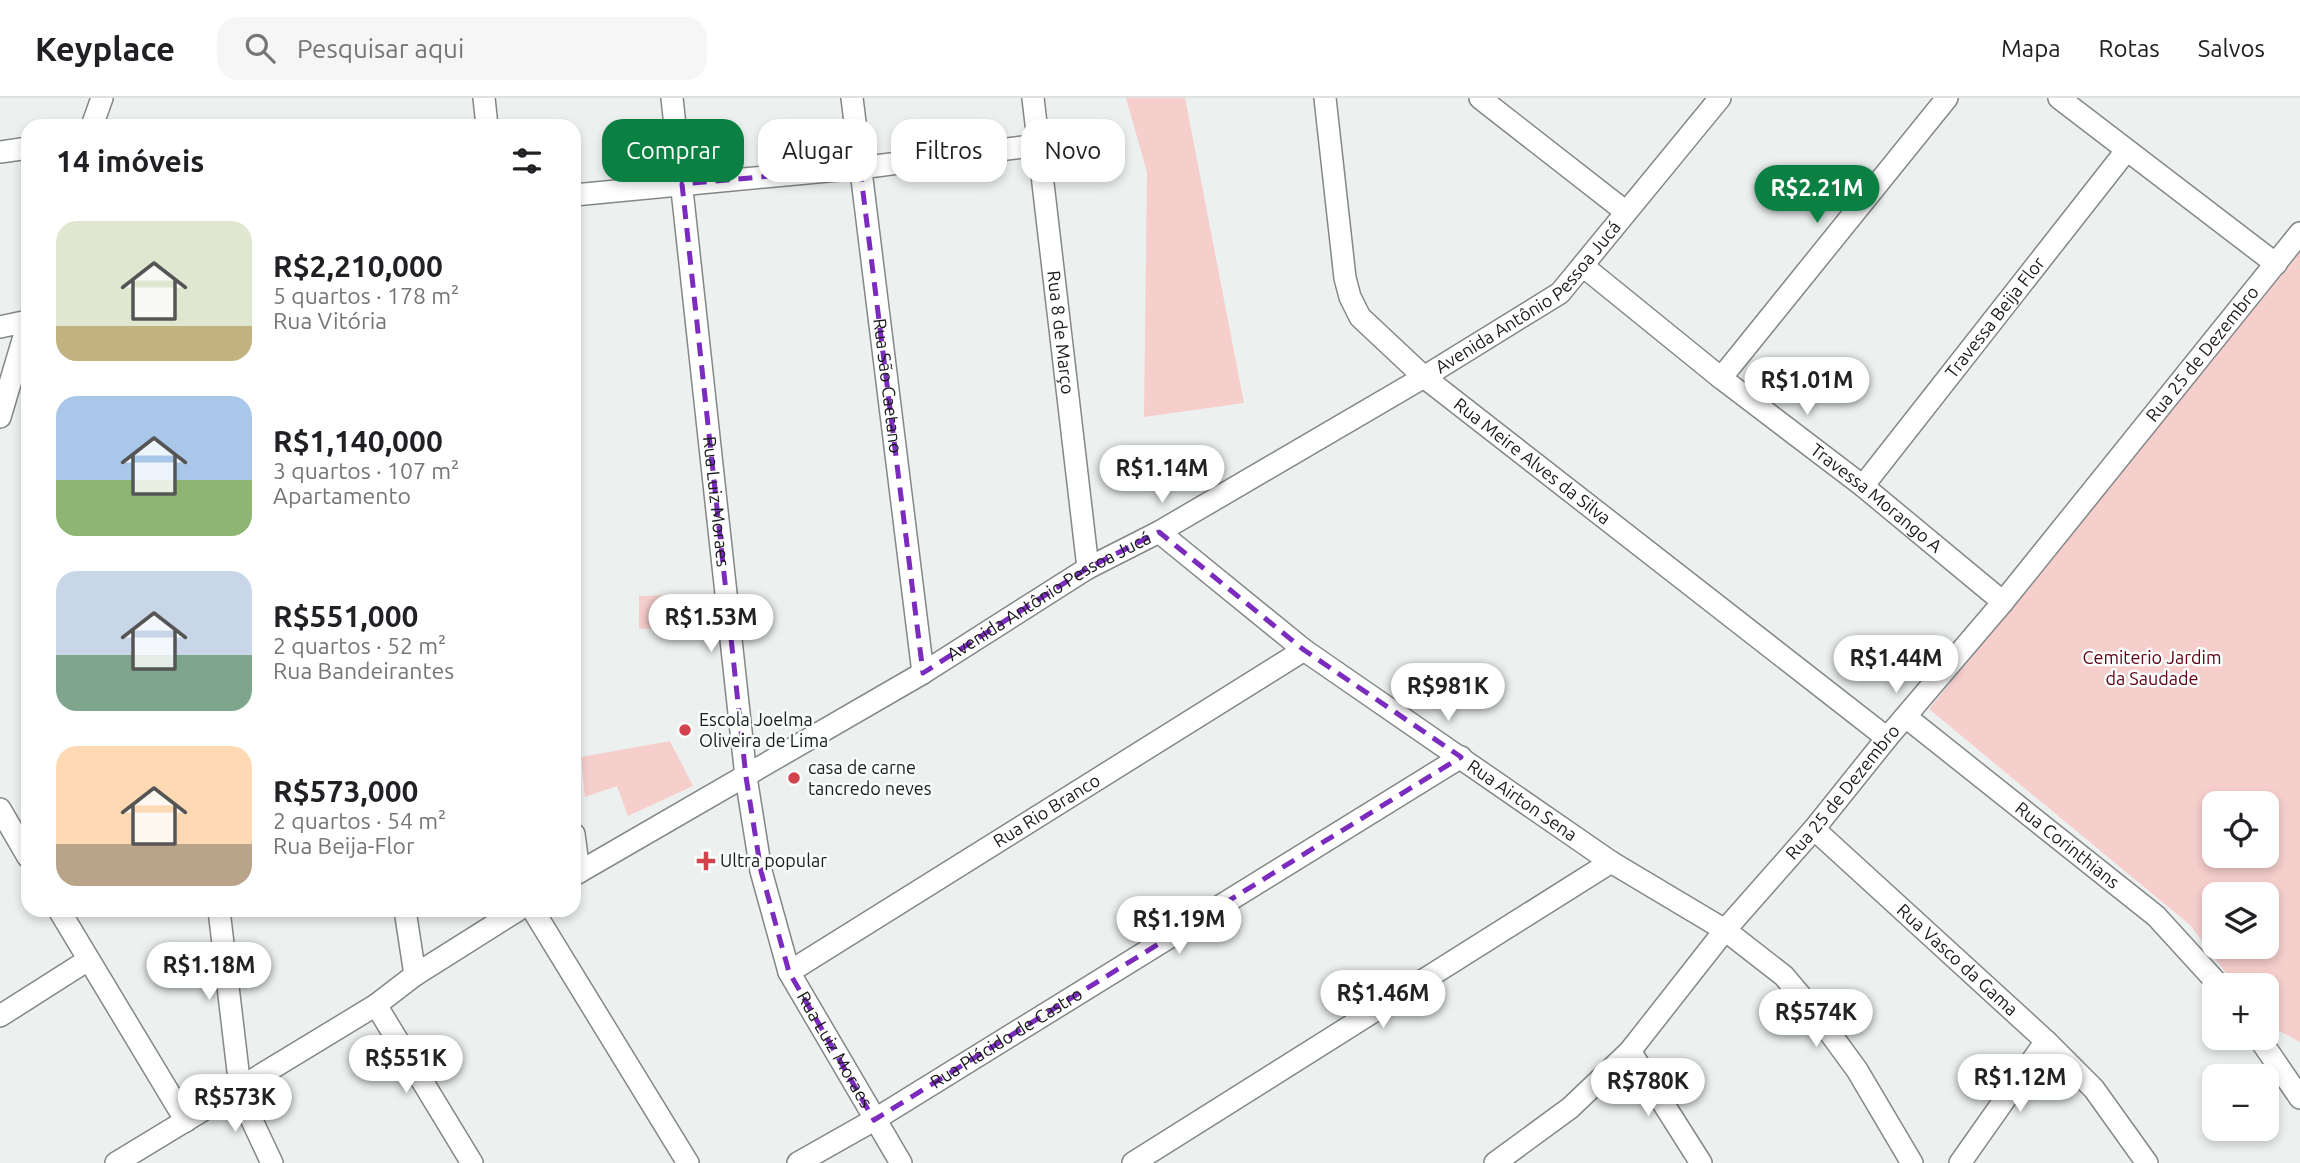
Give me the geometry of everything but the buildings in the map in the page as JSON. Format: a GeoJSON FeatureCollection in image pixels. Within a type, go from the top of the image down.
{"type":"FeatureCollection","features":[{"type":"Feature","properties":{"kind":"street"},"geometry":{"type":"LineString","coordinates":[[94,119],[102,98]]}},
{"type":"Feature","properties":{"kind":"street"},"geometry":{"type":"LineString","coordinates":[[484,98],[486,119]]}},
{"type":"Feature","properties":{"kind":"street","name":"Rua Luiz Moraes"},"geometry":{"type":"LineString","coordinates":[[672,98],[746,777],[761,871],[789,972],[901,1163]]}},
{"type":"Feature","properties":{"kind":"street","name":"Rua São Caetano"},"geometry":{"type":"LineString","coordinates":[[852,98],[854,119]]}},
{"type":"Feature","properties":{"kind":"street","name":"Rua 8 de Março"},"geometry":{"type":"LineString","coordinates":[[1033,98],[1036,119]]}},
{"type":"Feature","properties":{"kind":"street","name":"Rua Meire Alves da Silva"},"geometry":{"type":"LineString","coordinates":[[1325,98],[1345,278],[1350,297],[1360,317],[1424,377],[1887,738]]}},
{"type":"Feature","properties":{"kind":"street"},"geometry":{"type":"LineString","coordinates":[[1480,98],[1626,212]]}},
{"type":"Feature","properties":{"kind":"street","name":"Avenida Antônio Pessoa Jucá"},"geometry":{"type":"LineString","coordinates":[[581,871],[923,673],[1088,568],[1159,532],[1424,377],[1560,293],[1720,98]]}},
{"type":"Feature","properties":{"kind":"street"},"geometry":{"type":"LineString","coordinates":[[1721,378],[1947,98]]}},
{"type":"Feature","properties":{"kind":"street"},"geometry":{"type":"LineString","coordinates":[[2059,98],[2276,264]]}},
{"type":"Feature","properties":{"kind":"street"},"geometry":{"type":"LineString","coordinates":[[877,166],[1021,147]]}},
{"type":"Feature","properties":{"kind":"street"},"geometry":{"type":"LineString","coordinates":[[0,152],[21,149]]}},
{"type":"Feature","properties":{"kind":"street","name":"Travessa Beija Flor"},"geometry":{"type":"LineString","coordinates":[[1863,486],[2126,151]]}},
{"type":"Feature","properties":{"kind":"street"},"geometry":{"type":"LineString","coordinates":[[581,194],[758,177]]}},
{"type":"Feature","properties":{"kind":"street","name":"Rua São Caetano"},"geometry":{"type":"LineString","coordinates":[[862,182],[923,673]]}},
{"type":"Feature","properties":{"kind":"street","name":"Rua 8 de Março"},"geometry":{"type":"LineString","coordinates":[[1043,182],[1088,568]]}},
{"type":"Feature","properties":{"kind":"street","name":"Rua 25 de Dezembro"},"geometry":{"type":"LineString","coordinates":[[1500,1162],[1570,1108],[1630,1051],[1725,930],[1814,829],[1887,738],[2003,602],[2300,233]]}},
{"type":"Feature","properties":{"kind":"street","name":"Travessa Morango A"},"geometry":{"type":"LineString","coordinates":[[1583,266],[1721,378],[1863,486],[2003,602]]}},
{"type":"Feature","properties":{"kind":"street"},"geometry":{"type":"LineString","coordinates":[[0,327],[21,323]]}},
{"type":"Feature","properties":{"kind":"street"},"geometry":{"type":"LineString","coordinates":[[0,417],[21,346]]}},
{"type":"Feature","properties":{"kind":"street","name":"Rua Airton Sena"},"geometry":{"type":"LineString","coordinates":[[1159,532],[1304,650],[1611,862],[1725,930],[1784,976],[1857,1070],[1912,1163]]}},
{"type":"Feature","properties":{"kind":"street","name":"Rua Rio Branco"},"geometry":{"type":"LineString","coordinates":[[789,972],[1304,650]]}},
{"type":"Feature","properties":{"kind":"street","name":"Rua Corinthians"},"geometry":{"type":"LineString","coordinates":[[1906,717],[2156,916],[2208,973]]}},
{"type":"Feature","properties":{"kind":"street","name":"Rua Plácido de Castro"},"geometry":{"type":"LineString","coordinates":[[798,1163],[874,1120],[1461,757]]}},
{"type":"Feature","properties":{"kind":"street"},"geometry":{"type":"LineString","coordinates":[[0,809],[21,845]]}},
{"type":"Feature","properties":{"kind":"street","name":"Rua Vasco da Gama"},"geometry":{"type":"LineString","coordinates":[[1814,829],[2046,1041],[2094,1089],[2147,1163]]}},
{"type":"Feature","properties":{"kind":"street"},"geometry":{"type":"LineString","coordinates":[[1133,1163],[1611,862]]}},
{"type":"Feature","properties":{"kind":"street"},"geometry":{"type":"LineString","coordinates":[[63,917],[186,1121]]}},
{"type":"Feature","properties":{"kind":"street"},"geometry":{"type":"LineString","coordinates":[[220,917],[240,1088],[272,1163]]}},
{"type":"Feature","properties":{"kind":"street"},"geometry":{"type":"LineString","coordinates":[[406,917],[415,975]]}},
{"type":"Feature","properties":{"kind":"street"},"geometry":{"type":"LineString","coordinates":[[116,1163],[376,1005],[415,975],[506,917]]}},
{"type":"Feature","properties":{"kind":"street"},"geometry":{"type":"LineString","coordinates":[[537,917],[688,1163]]}},
{"type":"Feature","properties":{"kind":"street"},"geometry":{"type":"LineString","coordinates":[[0,1016],[88,960]]}},
{"type":"Feature","properties":{"kind":"street"},"geometry":{"type":"LineString","coordinates":[[376,1005],[472,1163]]}},
{"type":"Feature","properties":{"kind":"street"},"geometry":{"type":"LineString","coordinates":[[1960,1163],[2046,1041]]}},
{"type":"Feature","properties":{"kind":"street"},"geometry":{"type":"LineString","coordinates":[[2267,1050],[2300,1098]]}},
{"type":"Feature","properties":{"kind":"street"},"geometry":{"type":"LineString","coordinates":[[1630,1051],[1701,1163]]}},
{"type":"Feature","properties":{"kind":"highlighted area"},"geometry":{"type":"Polygon","coordinates":[[[860,168],[923,673],[1088,568],[1159,532],[1304,650],[1461,757],[874,1120],[789,972],[761,871],[746,777],[682,184],[860,168]]]}},
{"type":"Feature","properties":{"kind":"green space"},"geometry":{"type":"Polygon","coordinates":[[[1126,98],[1185,98],[1244,403],[1144,417],[1147,172],[1126,98]]]}},
{"type":"Feature","properties":{"kind":"green space","name":"Cemiterio Jardim da Saudade"},"geometry":{"type":"Polygon","coordinates":[[[2300,252],[2300,1042],[2279,1031],[2279,973],[2226,973],[2216,959],[2279,959],[2279,882],[2202,882],[2202,941],[2190,925],[1929,709],[2300,252]]]}},
{"type":"Feature","properties":{"kind":"green space"},"geometry":{"type":"Polygon","coordinates":[[[711,594],[715,625],[639,629],[639,596],[711,594]]]}},
{"type":"Feature","properties":{"kind":"green space"},"geometry":{"type":"Polygon","coordinates":[[[670,741],[693,786],[628,816],[617,786],[585,797],[581,757],[670,741]]]}},
{"type":"Feature","properties":{"kind":"place","name":"Escola Joelma Oliveira de Lima"},"geometry":{"type":"Point","coordinates":[685,730]}},
{"type":"Feature","properties":{"kind":"place","name":"casa de carne tancredo neves"},"geometry":{"type":"Point","coordinates":[794,778]}},
{"type":"Feature","properties":{"kind":"place","name":"Ultra popular"},"geometry":{"type":"Point","coordinates":[706,861]}}]}
